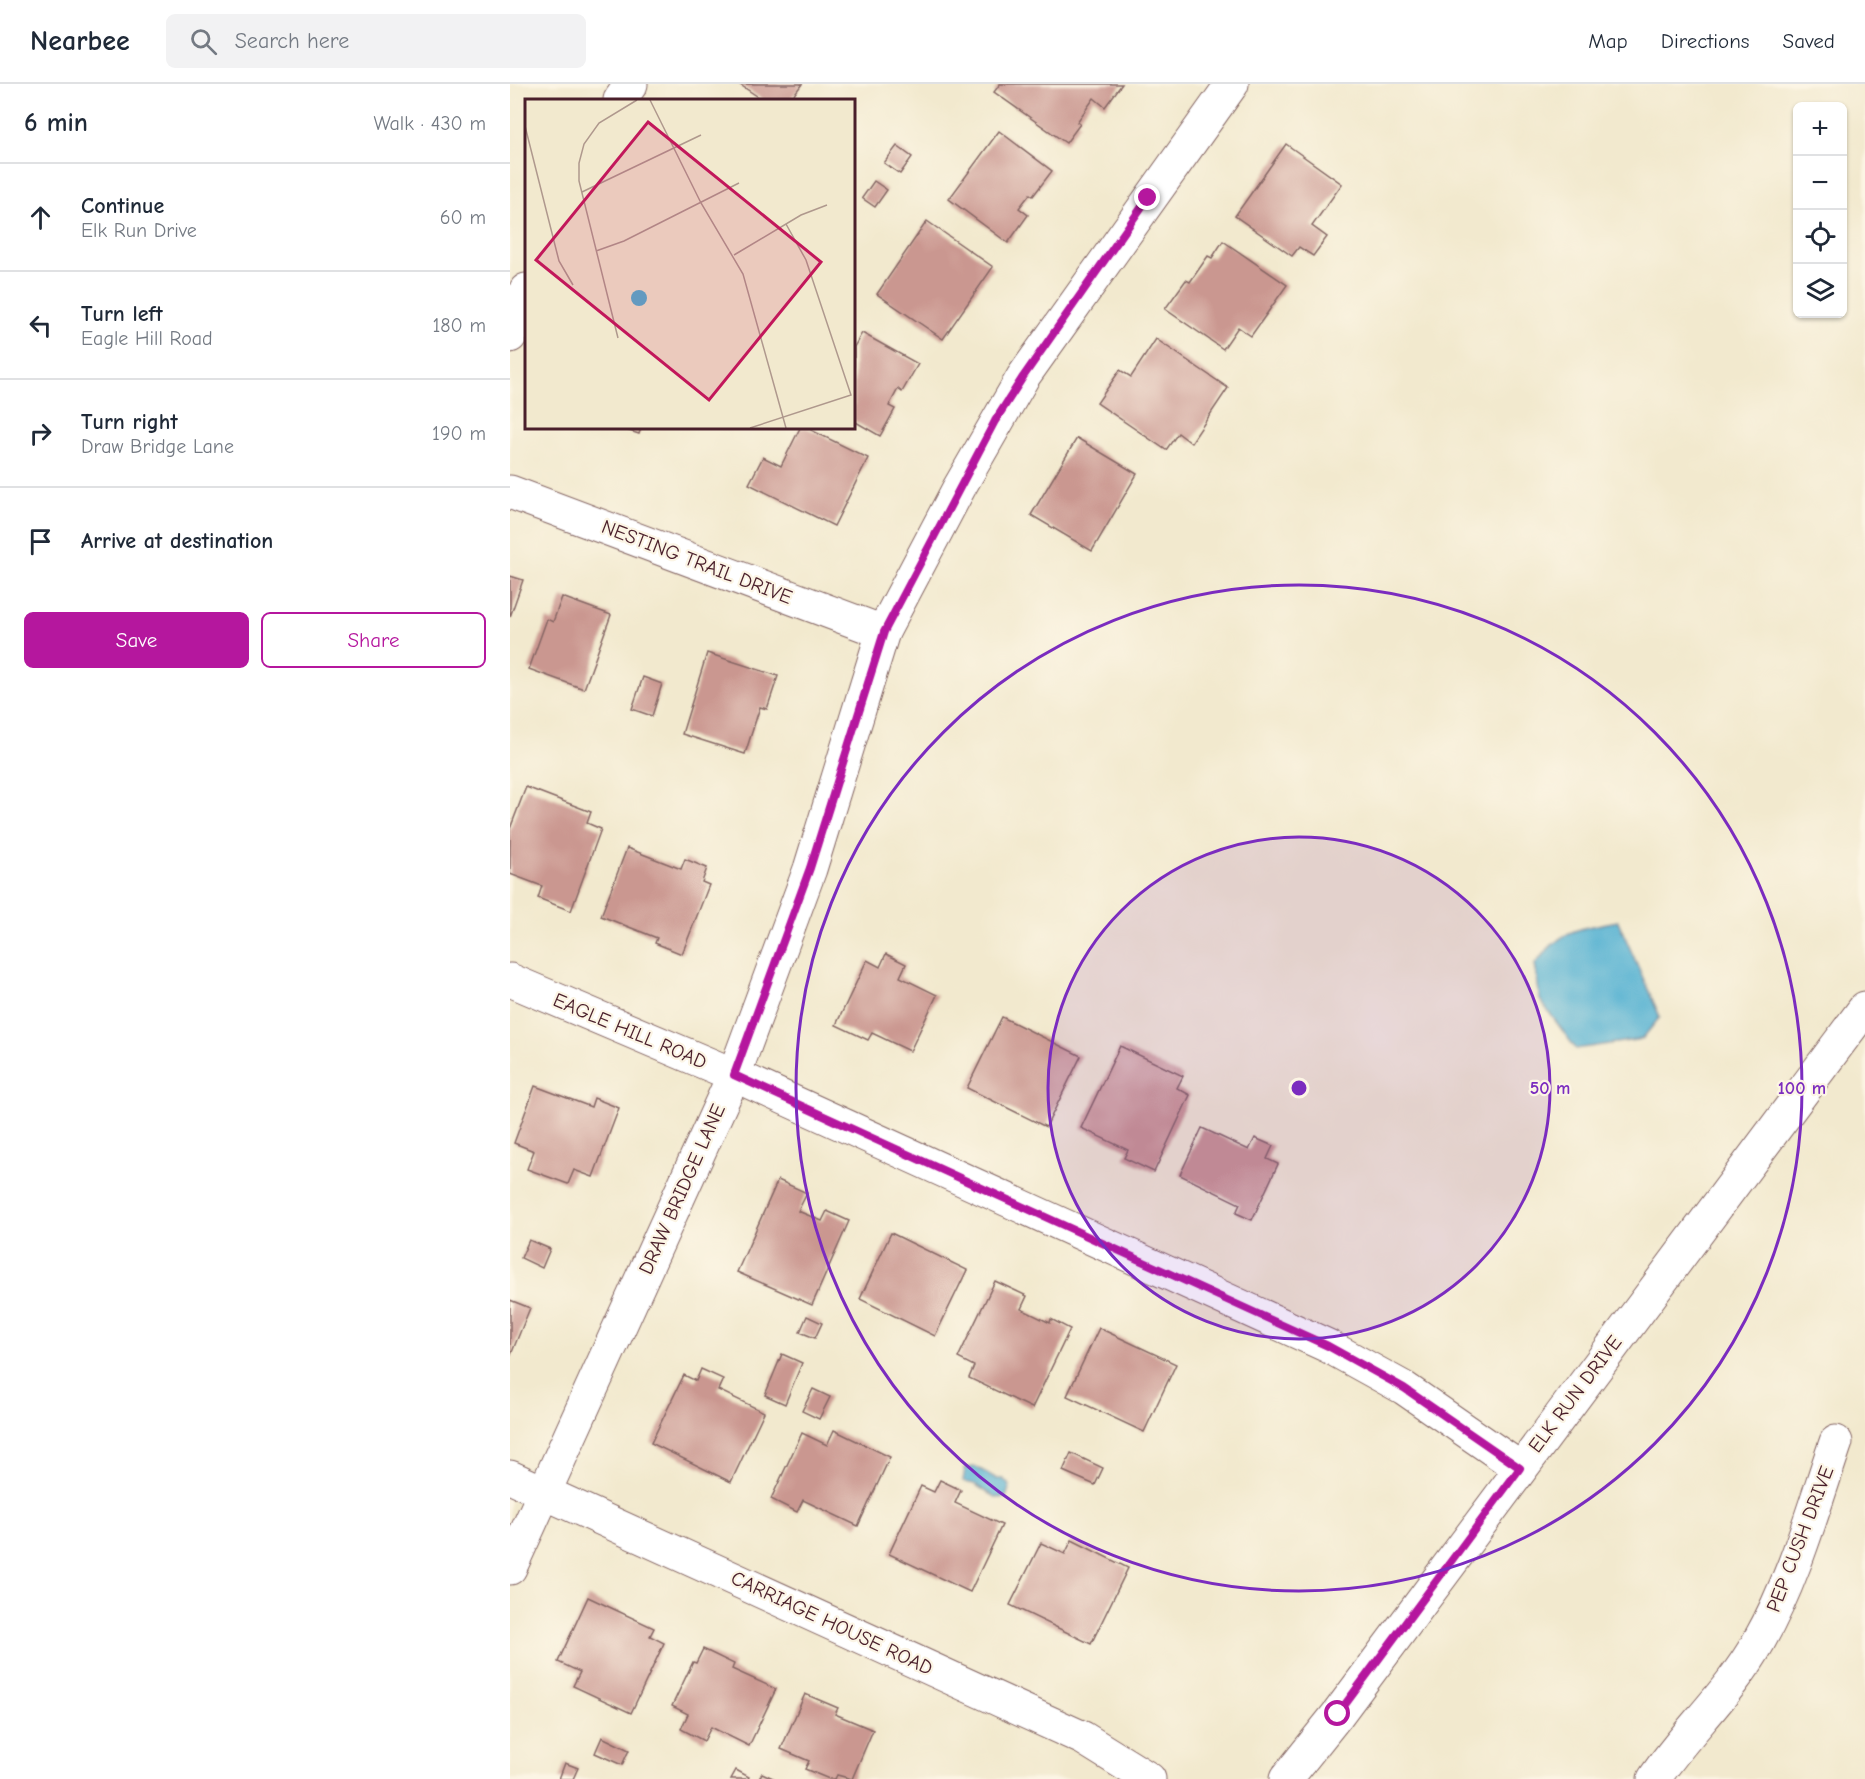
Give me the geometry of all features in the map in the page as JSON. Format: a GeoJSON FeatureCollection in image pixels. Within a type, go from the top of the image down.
{"type":"FeatureCollection","features":[{"type":"Feature","properties":{"kind":"street"},"geometry":{"type":"LineString","coordinates":[[621,99],[631,84]]}},
{"type":"Feature","properties":{"kind":"street","name":"DRAW BRIDGE LANE"},"geometry":{"type":"LineString","coordinates":[[510,1568],[734,1075],[810,868],[884,632],[969,469],[1023,377],[1232,84]]}},
{"type":"Feature","properties":{"kind":"street"},"geometry":{"type":"LineString","coordinates":[[510,336],[525,293]]}},
{"type":"Feature","properties":{"kind":"street","name":"NESTING TRAIL DRIVE"},"geometry":{"type":"LineString","coordinates":[[510,492],[884,632]]}},
{"type":"Feature","properties":{"kind":"street","name":"EAGLE HILL ROAD"},"geometry":{"type":"LineString","coordinates":[[510,980],[734,1075],[1328,1346],[1404,1388],[1520,1468]]}},
{"type":"Feature","properties":{"kind":"street","name":"ELK RUN DRIVE"},"geometry":{"type":"LineString","coordinates":[[1286,1779],[1338,1714],[1865,1008]]}},
{"type":"Feature","properties":{"kind":"street","name":"PEP CUSH DRIVE"},"geometry":{"type":"LineString","coordinates":[[1653,1779],[1728,1688],[1758,1642],[1788,1582],[1836,1442]]}},
{"type":"Feature","properties":{"kind":"street","name":"CARRIAGE HOUSE ROAD"},"geometry":{"type":"LineString","coordinates":[[510,1477],[1083,1738],[1149,1779]]}},
{"type":"Feature","properties":{"kind":"water"},"geometry":{"type":"Polygon","coordinates":[[[1618,921],[1660,1017],[1642,1039],[1576,1049],[1540,1000],[1535,964],[1553,944],[1571,932],[1618,921]]]}},
{"type":"Feature","properties":{"kind":"water"},"geometry":{"type":"Polygon","coordinates":[[[976,1467],[997,1479],[1003,1479],[1010,1486],[1006,1497],[998,1498],[974,1484],[963,1481],[965,1468],[976,1467]]]}},
{"type":"Feature","properties":{"kind":"building"},"geometry":{"type":"Polygon","coordinates":[[[739,84],[802,84],[791,99],[762,99],[739,84]]]}},
{"type":"Feature","properties":{"kind":"building"},"geometry":{"type":"Polygon","coordinates":[[[1000,84],[1122,84],[1105,107],[1094,98],[1077,122],[1080,124],[1066,143],[994,92],[1000,84]]]}},
{"type":"Feature","properties":{"kind":"building"},"geometry":{"type":"Polygon","coordinates":[[[999,131],[1052,171],[1033,196],[1030,194],[1019,208],[1028,215],[1008,243],[949,199],[999,131]]]}},
{"type":"Feature","properties":{"kind":"building"},"geometry":{"type":"Polygon","coordinates":[[[1286,144],[1342,184],[1312,226],[1327,237],[1313,256],[1299,247],[1292,256],[1235,216],[1286,144]]]}},
{"type":"Feature","properties":{"kind":"building"},"geometry":{"type":"Polygon","coordinates":[[[897,146],[912,157],[900,174],[884,163],[897,146]]]}},
{"type":"Feature","properties":{"kind":"building"},"geometry":{"type":"Polygon","coordinates":[[[874,181],[887,190],[875,207],[862,198],[874,181]]]}},
{"type":"Feature","properties":{"kind":"building"},"geometry":{"type":"Polygon","coordinates":[[[927,221],[993,267],[943,339],[877,294],[927,221]]]}},
{"type":"Feature","properties":{"kind":"building"},"geometry":{"type":"Polygon","coordinates":[[[1223,241],[1287,285],[1251,336],[1238,327],[1223,349],[1165,309],[1186,280],[1190,282],[1208,256],[1212,258],[1223,241]]]}},
{"type":"Feature","properties":{"kind":"building"},"geometry":{"type":"Polygon","coordinates":[[[862,333],[918,364],[902,392],[898,389],[889,406],[895,409],[880,436],[855,422],[855,345],[862,333]]]}},
{"type":"Feature","properties":{"kind":"building"},"geometry":{"type":"Polygon","coordinates":[[[1156,339],[1228,388],[1191,443],[1178,433],[1166,450],[1097,403],[1120,370],[1131,377],[1156,339]]]}},
{"type":"Feature","properties":{"kind":"building"},"geometry":{"type":"Polygon","coordinates":[[[624,429],[641,429],[639,434],[624,429]]]}},
{"type":"Feature","properties":{"kind":"building"},"geometry":{"type":"Polygon","coordinates":[[[800,429],[809,429],[868,458],[834,526],[749,484],[763,457],[781,466],[800,429]]]}},
{"type":"Feature","properties":{"kind":"building"},"geometry":{"type":"Polygon","coordinates":[[[1077,438],[1137,474],[1092,551],[1031,515],[1077,438]]]}},
{"type":"Feature","properties":{"kind":"building"},"geometry":{"type":"Polygon","coordinates":[[[510,576],[523,580],[510,617],[510,576]]]}},
{"type":"Feature","properties":{"kind":"building"},"geometry":{"type":"Polygon","coordinates":[[[562,597],[611,615],[584,689],[529,669],[547,619],[553,622],[562,597]]]}},
{"type":"Feature","properties":{"kind":"building"},"geometry":{"type":"Polygon","coordinates":[[[707,653],[778,676],[767,709],[760,707],[745,754],[682,734],[707,653]]]}},
{"type":"Feature","properties":{"kind":"building"},"geometry":{"type":"Polygon","coordinates":[[[643,677],[662,684],[652,716],[632,709],[643,677]]]}},
{"type":"Feature","properties":{"kind":"building"},"geometry":{"type":"Polygon","coordinates":[[[526,787],[591,812],[587,823],[601,829],[571,911],[538,898],[542,886],[510,874],[510,829],[526,787]]]}},
{"type":"Feature","properties":{"kind":"building"},"geometry":{"type":"Polygon","coordinates":[[[627,848],[681,869],[685,859],[707,868],[702,882],[709,885],[682,954],[655,943],[657,938],[601,916],[627,848]]]}},
{"type":"Feature","properties":{"kind":"building"},"geometry":{"type":"Polygon","coordinates":[[[886,954],[906,964],[900,977],[937,995],[910,1051],[872,1033],[868,1040],[836,1025],[867,960],[880,967],[886,954]]]}},
{"type":"Feature","properties":{"kind":"building"},"geometry":{"type":"Polygon","coordinates":[[[1002,1017],[1081,1056],[1046,1127],[967,1088],[1002,1017]]]}},
{"type":"Feature","properties":{"kind":"building"},"geometry":{"type":"Polygon","coordinates":[[[1120,1046],[1183,1076],[1177,1088],[1190,1095],[1154,1172],[1124,1158],[1128,1150],[1081,1128],[1120,1046]]]}},
{"type":"Feature","properties":{"kind":"building"},"geometry":{"type":"Polygon","coordinates":[[[535,1086],[591,1107],[594,1098],[619,1108],[593,1177],[574,1170],[568,1184],[527,1169],[534,1151],[514,1143],[535,1086]]]}},
{"type":"Feature","properties":{"kind":"building"},"geometry":{"type":"Polygon","coordinates":[[[1202,1128],[1249,1150],[1255,1138],[1273,1146],[1267,1159],[1278,1164],[1252,1220],[1236,1213],[1240,1204],[1180,1175],[1202,1128]]]}},
{"type":"Feature","properties":{"kind":"building"},"geometry":{"type":"Polygon","coordinates":[[[778,1180],[807,1193],[798,1211],[822,1221],[827,1211],[849,1221],[812,1305],[737,1272],[778,1180]]]}},
{"type":"Feature","properties":{"kind":"building"},"geometry":{"type":"Polygon","coordinates":[[[891,1233],[967,1270],[935,1336],[860,1299],[891,1233]]]}},
{"type":"Feature","properties":{"kind":"building"},"geometry":{"type":"Polygon","coordinates":[[[529,1240],[550,1249],[542,1268],[521,1258],[529,1240]]]}},
{"type":"Feature","properties":{"kind":"building"},"geometry":{"type":"Polygon","coordinates":[[[995,1281],[1027,1296],[1021,1309],[1050,1323],[1051,1319],[1070,1329],[1032,1408],[969,1378],[974,1366],[958,1358],[995,1281]]]}},
{"type":"Feature","properties":{"kind":"building"},"geometry":{"type":"Polygon","coordinates":[[[510,1300],[530,1308],[510,1357],[510,1300]]]}},
{"type":"Feature","properties":{"kind":"building"},"geometry":{"type":"Polygon","coordinates":[[[807,1316],[822,1323],[815,1338],[800,1332],[807,1316]]]}},
{"type":"Feature","properties":{"kind":"building"},"geometry":{"type":"Polygon","coordinates":[[[1099,1328],[1176,1364],[1144,1432],[1067,1396],[1099,1328]]]}},
{"type":"Feature","properties":{"kind":"building"},"geometry":{"type":"Polygon","coordinates":[[[782,1354],[802,1363],[785,1404],[765,1395],[782,1354]]]}},
{"type":"Feature","properties":{"kind":"building"},"geometry":{"type":"Polygon","coordinates":[[[701,1369],[723,1379],[718,1390],[764,1412],[731,1482],[651,1443],[684,1375],[696,1381],[701,1369]]]}},
{"type":"Feature","properties":{"kind":"building"},"geometry":{"type":"Polygon","coordinates":[[[813,1389],[830,1397],[819,1419],[802,1411],[813,1389]]]}},
{"type":"Feature","properties":{"kind":"building"},"geometry":{"type":"Polygon","coordinates":[[[834,1430],[890,1457],[858,1526],[803,1500],[797,1512],[771,1499],[802,1433],[827,1445],[834,1430]]]}},
{"type":"Feature","properties":{"kind":"building"},"geometry":{"type":"Polygon","coordinates":[[[1071,1453],[1103,1468],[1095,1485],[1063,1471],[1071,1453]]]}},
{"type":"Feature","properties":{"kind":"building"},"geometry":{"type":"Polygon","coordinates":[[[940,1480],[961,1490],[955,1503],[1002,1525],[970,1592],[889,1554],[921,1486],[934,1492],[940,1480]]]}},
{"type":"Feature","properties":{"kind":"building"},"geometry":{"type":"Polygon","coordinates":[[[1072,1540],[1128,1568],[1091,1644],[1010,1605],[1041,1543],[1065,1554],[1072,1540]]]}},
{"type":"Feature","properties":{"kind":"building"},"geometry":{"type":"Polygon","coordinates":[[[588,1597],[654,1628],[650,1636],[664,1643],[631,1713],[573,1686],[580,1672],[558,1662],[588,1597]]]}},
{"type":"Feature","properties":{"kind":"building"},"geometry":{"type":"Polygon","coordinates":[[[703,1649],[734,1664],[732,1669],[776,1689],[749,1746],[711,1727],[704,1741],[681,1729],[688,1714],[672,1706],[693,1662],[696,1663],[703,1649]]]}},
{"type":"Feature","properties":{"kind":"building"},"geometry":{"type":"Polygon","coordinates":[[[805,1694],[838,1708],[835,1714],[873,1730],[852,1779],[837,1775],[835,1779],[829,1779],[805,1769],[809,1761],[781,1749],[805,1694]]]}},
{"type":"Feature","properties":{"kind":"building"},"geometry":{"type":"Polygon","coordinates":[[[602,1737],[629,1750],[622,1765],[595,1753],[602,1737]]]}},
{"type":"Feature","properties":{"kind":"building"},"geometry":{"type":"Polygon","coordinates":[[[565,1763],[578,1768],[573,1779],[559,1779],[565,1763]]]}},
{"type":"Feature","properties":{"kind":"building"},"geometry":{"type":"Polygon","coordinates":[[[736,1770],[749,1777],[748,1779],[731,1779],[736,1770]]]}},
{"type":"Feature","properties":{"kind":"building"},"geometry":{"type":"Polygon","coordinates":[[[762,1773],[775,1779],[759,1779],[762,1773]]]}},
{"type":"Feature","properties":{"kind":"route"},"geometry":{"type":"LineString","coordinates":[[1148,198],[1023,377],[995,421],[884,632],[810,868],[734,1075],[1328,1346],[1404,1388],[1520,1468],[1338,1714]]}}]}
